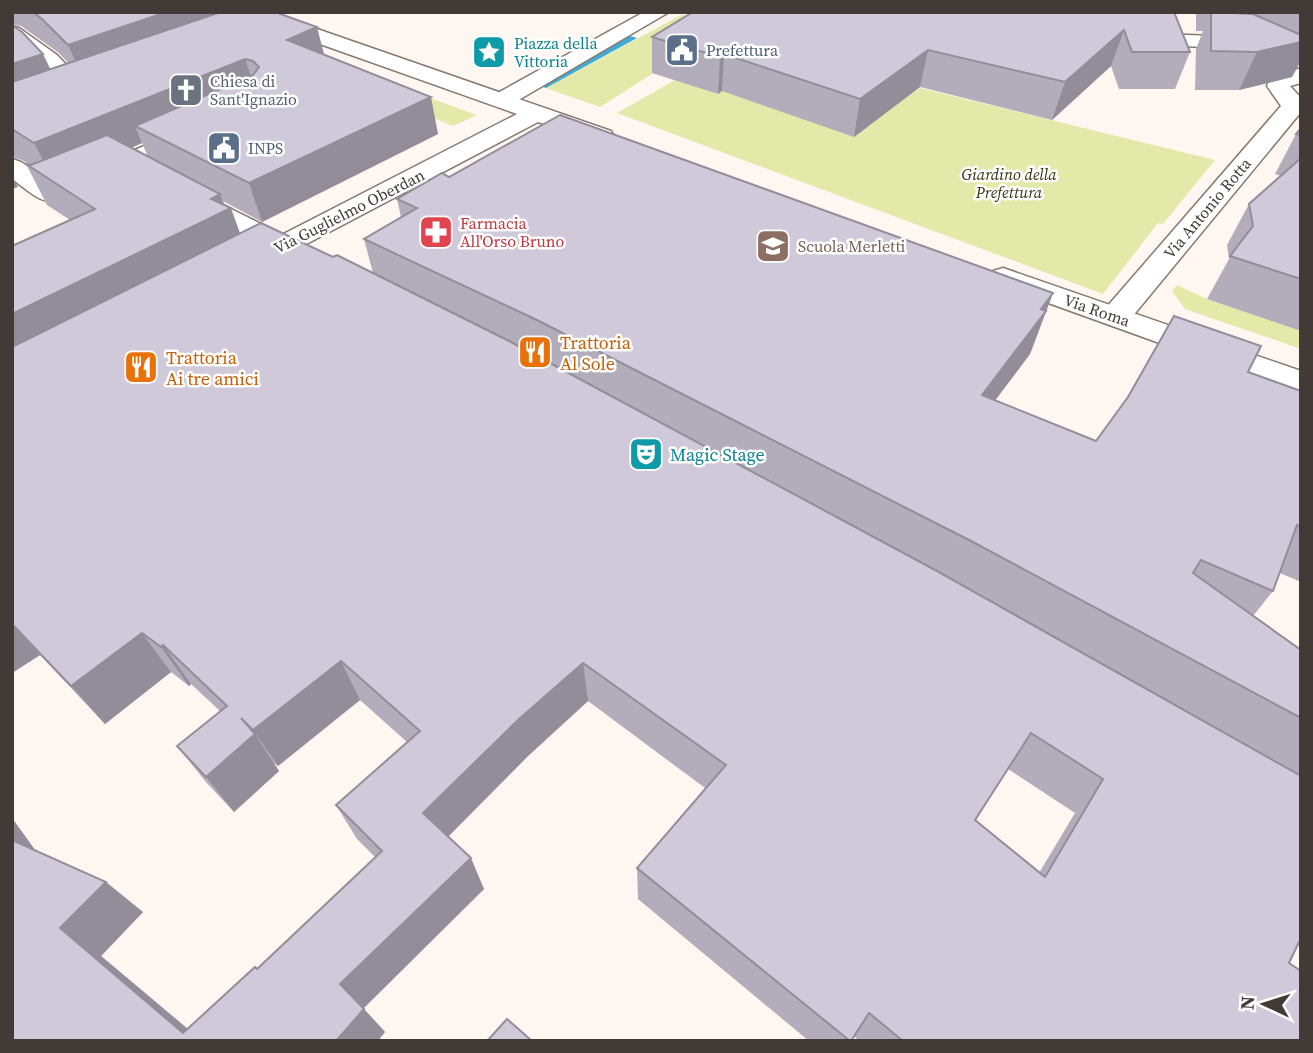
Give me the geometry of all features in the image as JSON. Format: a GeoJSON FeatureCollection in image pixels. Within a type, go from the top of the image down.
{"type":"FeatureCollection","features":[{"type":"Feature","properties":{"kind":"street"},"geometry":{"type":"LineString","coordinates":[[502,100],[659,12]]}},
{"type":"Feature","properties":{"kind":"street"},"geometry":{"type":"LineString","coordinates":[[248,22],[284,18],[629,146]]}},
{"type":"Feature","properties":{"kind":"street"},"geometry":{"type":"LineString","coordinates":[[12,32],[49,60],[79,92]]}},
{"type":"Feature","properties":{"kind":"street"},"geometry":{"type":"LineString","coordinates":[[1117,38],[1240,43],[1301,41]]}},
{"type":"Feature","properties":{"kind":"street"},"geometry":{"type":"LineString","coordinates":[[1240,43],[1301,74]]}},
{"type":"Feature","properties":{"kind":"street"},"geometry":{"type":"LineString","coordinates":[[1297,106],[1278,83],[1301,74]]}},
{"type":"Feature","properties":{"kind":"street"},"geometry":{"type":"LineString","coordinates":[[57,100],[105,83]]}},
{"type":"Feature","properties":{"kind":"street","name":"Via Antonio Rotta"},"geometry":{"type":"LineString","coordinates":[[1116,316],[1297,106]]}},
{"type":"Feature","properties":{"kind":"street","name":"Via Guglielmo Oberdan"},"geometry":{"type":"LineString","coordinates":[[221,278],[537,113]]}},
{"type":"Feature","properties":{"kind":"street"},"geometry":{"type":"LineString","coordinates":[[12,167],[52,195],[220,120]]}},
{"type":"Feature","properties":{"kind":"street"},"geometry":{"type":"LineString","coordinates":[[127,163],[328,271]]}},
{"type":"Feature","properties":{"kind":"street","name":"Via Roma"},"geometry":{"type":"LineString","coordinates":[[984,270],[1301,383]]}},
{"type":"Feature","properties":{"kind":"green space"},"geometry":{"type":"Polygon","coordinates":[[[681,15],[755,16],[691,49],[600,107],[546,88],[681,15]]]}},
{"type":"Feature","properties":{"kind":"green space","name":"Giardino della Prefettura"},"geometry":{"type":"Polygon","coordinates":[[[767,63],[909,95],[920,88],[1215,160],[1163,224],[1158,223],[1103,294],[617,113],[675,80],[718,94],[767,63]]]}},
{"type":"Feature","properties":{"kind":"green space"},"geometry":{"type":"Polygon","coordinates":[[[349,69],[477,115],[453,126],[335,76],[349,69]]]}},
{"type":"Feature","properties":{"kind":"green space"},"geometry":{"type":"Polygon","coordinates":[[[1177,285],[1207,299],[1301,331],[1301,349],[1185,309],[1172,291],[1177,285]]]}},
{"type":"Feature","properties":{"kind":"water"},"geometry":{"type":"Polygon","coordinates":[[[630,36],[637,38],[546,88],[538,85],[630,36]]]}},
{"type":"Feature","properties":{"kind":"building"},"geometry":{"type":"Polygon","coordinates":[[[33,12],[167,12],[68,45],[33,12]]]}},
{"type":"Feature","properties":{"kind":"building"},"geometry":{"type":"Polygon","coordinates":[[[221,12],[275,12],[317,27],[287,40],[431,97],[249,183],[135,126],[253,75],[259,67],[253,61],[245,59],[34,143],[12,129],[12,82],[221,12]]]}},
{"type":"Feature","properties":{"kind":"building"},"geometry":{"type":"Polygon","coordinates":[[[693,12],[1174,12],[1190,52],[1132,52],[1124,30],[1065,82],[928,50],[860,99],[724,54],[720,57],[652,37],[693,12]]]}},
{"type":"Feature","properties":{"kind":"building"},"geometry":{"type":"Polygon","coordinates":[[[1211,12],[1253,14],[1301,35],[1301,42],[1257,52],[1211,51],[1211,12]]]}},
{"type":"Feature","properties":{"kind":"building"},"geometry":{"type":"Polygon","coordinates":[[[12,25],[22,32],[43,54],[12,64],[12,25]]]}},
{"type":"Feature","properties":{"kind":"building"},"geometry":{"type":"Polygon","coordinates":[[[560,115],[1053,293],[1041,309],[1046,311],[982,395],[1096,441],[1128,397],[1174,316],[1261,346],[1248,372],[1301,391],[1301,527],[1297,525],[1273,591],[1201,560],[1193,573],[1301,650],[1301,718],[971,541],[537,320],[364,239],[417,208],[397,199],[442,173],[449,177],[560,115]]]}},
{"type":"Feature","properties":{"kind":"building"},"geometry":{"type":"Polygon","coordinates":[[[107,135],[220,194],[211,199],[231,208],[12,314],[12,246],[95,209],[26,164],[31,165],[107,135]]]}},
{"type":"Feature","properties":{"kind":"building"},"geometry":{"type":"Polygon","coordinates":[[[1301,158],[1301,279],[1230,256],[1253,226],[1249,204],[1301,158]]]}},
{"type":"Feature","properties":{"kind":"building"},"geometry":{"type":"Polygon","coordinates":[[[261,223],[333,257],[337,255],[509,341],[937,571],[1301,776],[1301,938],[1289,963],[1301,971],[1301,1041],[903,1041],[869,1013],[850,1041],[637,868],[726,765],[583,663],[519,719],[423,813],[471,858],[340,984],[364,1009],[336,1041],[12,1041],[12,840],[106,882],[60,928],[183,1033],[255,967],[257,969],[382,851],[336,805],[420,731],[341,661],[253,730],[241,718],[255,734],[206,777],[177,746],[227,706],[163,645],[161,647],[142,633],[71,686],[12,624],[12,347],[261,223]],[[1031,733],[975,820],[1045,877],[1103,779],[1031,733]]]}},
{"type":"Feature","properties":{"kind":"building"},"geometry":{"type":"Polygon","coordinates":[[[507,1019],[532,1041],[487,1041],[507,1019]]]}},
{"type":"Feature","properties":{"kind":"place","name":"Prefettura"},"geometry":{"type":"Point","coordinates":[682,50]}},
{"type":"Feature","properties":{"kind":"place","name":"Piazza della Vittoria"},"geometry":{"type":"Point","coordinates":[489,52]}},
{"type":"Feature","properties":{"kind":"place","name":"Chiesa di Sant'Ignazio"},"geometry":{"type":"Point","coordinates":[186,90]}},
{"type":"Feature","properties":{"kind":"place","name":"INPS"},"geometry":{"type":"Point","coordinates":[224,148]}},
{"type":"Feature","properties":{"kind":"place","name":"Farmacia All'Orso Bruno"},"geometry":{"type":"Point","coordinates":[436,232]}},
{"type":"Feature","properties":{"kind":"place","name":"Scuola Merletti"},"geometry":{"type":"Point","coordinates":[773,246]}},
{"type":"Feature","properties":{"kind":"place","name":"Trattoria Al Sole"},"geometry":{"type":"Point","coordinates":[535,352]}},
{"type":"Feature","properties":{"kind":"place","name":"Trattoria Ai tre amici"},"geometry":{"type":"Point","coordinates":[141,367]}},
{"type":"Feature","properties":{"kind":"place","name":"Magic Stage"},"geometry":{"type":"Point","coordinates":[646,454]}}]}
